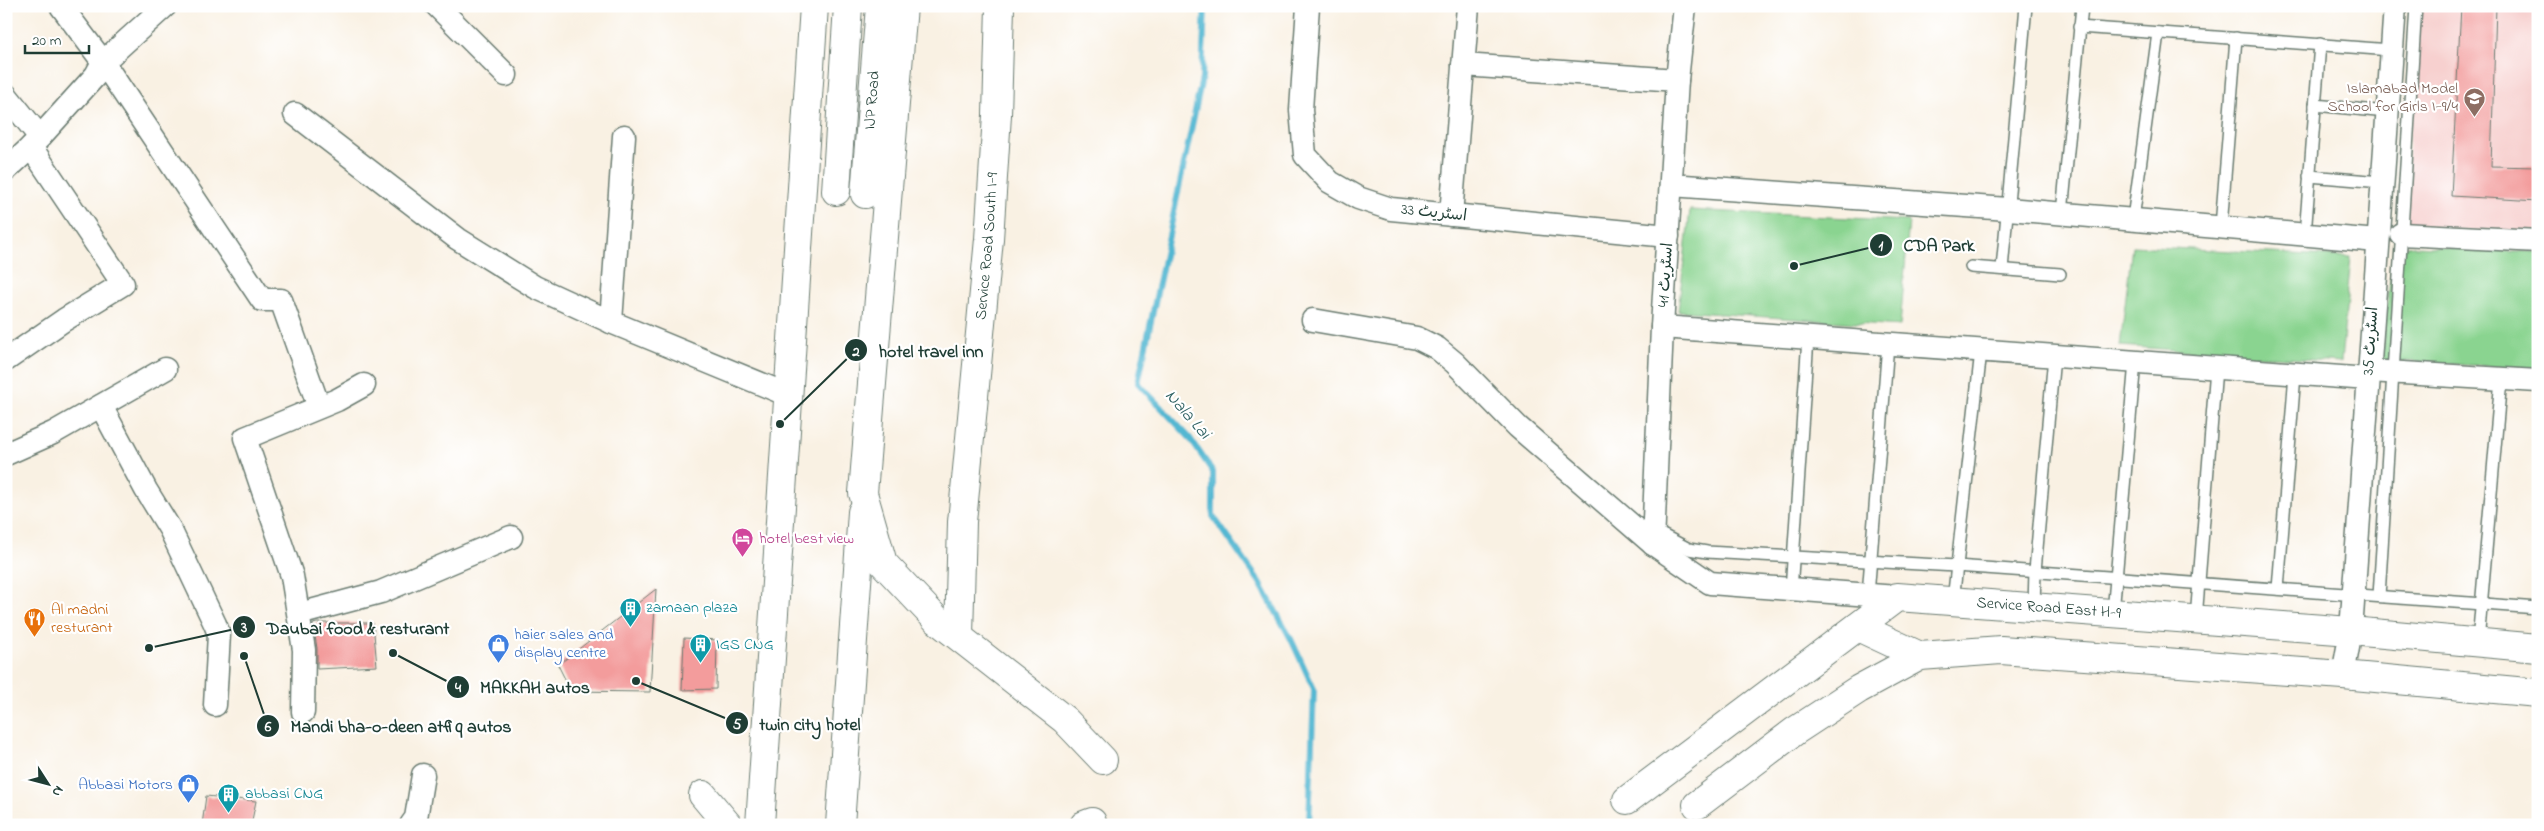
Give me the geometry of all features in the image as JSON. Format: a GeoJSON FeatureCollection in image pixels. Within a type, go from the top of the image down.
{"type":"FeatureCollection","features":[{"type":"Feature","properties":{"kind":"main road"},"geometry":{"type":"LineString","coordinates":[[760,825],[814,6]]}},
{"type":"Feature","properties":{"kind":"main road","name":"IJP Road"},"geometry":{"type":"LineString","coordinates":[[836,191],[848,6]]}},
{"type":"Feature","properties":{"kind":"main road","name":"IJP Road"},"geometry":{"type":"LineString","coordinates":[[865,194],[880,6]]}},
{"type":"Feature","properties":{"kind":"main road"},"geometry":{"type":"LineString","coordinates":[[840,825],[863,493],[903,6]]}},
{"type":"Feature","properties":{"kind":"main road","name":"Service Road South I-9"},"geometry":{"type":"LineString","coordinates":[[959,635],[962,522],[989,239],[1000,6]]}},
{"type":"Feature","properties":{"kind":"main road"},"geometry":{"type":"LineString","coordinates":[[863,493],[883,563],[937,620],[959,635],[1065,720],[1103,760]]}},
{"type":"Feature","properties":{"kind":"main road"},"geometry":{"type":"LineString","coordinates":[[1627,800],[1896,597]]}},
{"type":"Feature","properties":{"kind":"main road","name":"Service Road East H-9"},"geometry":{"type":"LineString","coordinates":[[1896,597],[2351,631],[2538,648]]}},
{"type":"Feature","properties":{"kind":"main road"},"geometry":{"type":"LineString","coordinates":[[1858,626],[1920,656]]}},
{"type":"Feature","properties":{"kind":"main road"},"geometry":{"type":"LineString","coordinates":[[1697,804],[1795,731],[1859,689],[1920,656],[2001,650],[2343,675],[2538,693]]}},
{"type":"Feature","properties":{"kind":"main road"},"geometry":{"type":"LineString","coordinates":[[703,795],[728,825]]}},
{"type":"Feature","properties":{"kind":"street"},"geometry":{"type":"LineString","coordinates":[[61,6],[103,62],[262,300],[281,300],[318,407]]}},
{"type":"Feature","properties":{"kind":"street"},"geometry":{"type":"LineString","coordinates":[[6,170],[36,142],[96,75],[103,62],[165,6]]}},
{"type":"Feature","properties":{"kind":"street"},"geometry":{"type":"LineString","coordinates":[[438,6],[506,75]]}},
{"type":"Feature","properties":{"kind":"street","name":"اسٹریٹ 33"},"geometry":{"type":"LineString","coordinates":[[1308,6],[1301,110],[1305,155],[1330,182],[1358,198],[1391,209],[1668,236]]}},
{"type":"Feature","properties":{"kind":"street"},"geometry":{"type":"LineString","coordinates":[[1451,215],[1468,6]]}},
{"type":"Feature","properties":{"kind":"street","name":"اسٹریٹ 41"},"geometry":{"type":"LineString","coordinates":[[1653,537],[1662,327],[1677,80],[1685,6]]}},
{"type":"Feature","properties":{"kind":"street","name":"اسٹریٹ 35"},"geometry":{"type":"LineString","coordinates":[[2343,675],[2351,631],[2354,594],[2395,6]]}},
{"type":"Feature","properties":{"kind":"street"},"geometry":{"type":"LineString","coordinates":[[1463,65],[1677,80]]}},
{"type":"Feature","properties":{"kind":"street"},"geometry":{"type":"LineString","coordinates":[[6,96],[123,284],[64,320],[6,360]]}},
{"type":"Feature","properties":{"kind":"street"},"geometry":{"type":"LineString","coordinates":[[295,114],[458,240],[535,287],[611,322],[788,396]]}},
{"type":"Feature","properties":{"kind":"street"},"geometry":{"type":"LineString","coordinates":[[611,322],[624,136]]}},
{"type":"Feature","properties":{"kind":"street"},"geometry":{"type":"LineString","coordinates":[[1671,185],[2008,208],[2378,241]]}},
{"type":"Feature","properties":{"kind":"street"},"geometry":{"type":"LineString","coordinates":[[2401,234],[2538,241]]}},
{"type":"Feature","properties":{"kind":"street"},"geometry":{"type":"LineString","coordinates":[[1313,320],[1417,338],[1437,348],[1455,363],[1518,428],[1710,583],[1791,591],[1896,597]]}},
{"type":"Feature","properties":{"kind":"street"},"geometry":{"type":"LineString","coordinates":[[1662,327],[2296,374],[2368,375],[2394,373],[2538,381]]}},
{"type":"Feature","properties":{"kind":"street"},"geometry":{"type":"LineString","coordinates":[[6,454],[54,433],[165,369]]}},
{"type":"Feature","properties":{"kind":"street"},"geometry":{"type":"LineString","coordinates":[[303,712],[304,650],[292,576],[245,438],[364,385]]}},
{"type":"Feature","properties":{"kind":"street"},"geometry":{"type":"LineString","coordinates":[[101,406],[146,490],[170,529],[219,634],[215,705]]}},
{"type":"Feature","properties":{"kind":"street"},"geometry":{"type":"LineString","coordinates":[[298,614],[381,592],[512,537]]}},
{"type":"Feature","properties":{"kind":"street"},"geometry":{"type":"LineString","coordinates":[[411,825],[416,818],[423,775]]}},
{"type":"Feature","properties":{"kind":"lane"},"geometry":{"type":"LineString","coordinates":[[2002,269],[2026,6]]}},
{"type":"Feature","properties":{"kind":"lane"},"geometry":{"type":"LineString","coordinates":[[2062,213],[2082,6]]}},
{"type":"Feature","properties":{"kind":"lane"},"geometry":{"type":"LineString","coordinates":[[2379,596],[2416,6]]}},
{"type":"Feature","properties":{"kind":"lane"},"geometry":{"type":"LineString","coordinates":[[2079,27],[2391,50]]}},
{"type":"Feature","properties":{"kind":"lane"},"geometry":{"type":"LineString","coordinates":[[2133,219],[2158,33]]}},
{"type":"Feature","properties":{"kind":"lane"},"geometry":{"type":"LineString","coordinates":[[2221,227],[2236,38]]}},
{"type":"Feature","properties":{"kind":"lane"},"geometry":{"type":"LineString","coordinates":[[2305,235],[2320,44]]}},
{"type":"Feature","properties":{"kind":"lane"},"geometry":{"type":"LineString","coordinates":[[2315,105],[2387,112]]}},
{"type":"Feature","properties":{"kind":"lane"},"geometry":{"type":"LineString","coordinates":[[2309,176],[2382,182]]}},
{"type":"Feature","properties":{"kind":"lane"},"geometry":{"type":"LineString","coordinates":[[1971,267],[2060,274]]}},
{"type":"Feature","properties":{"kind":"lane"},"geometry":{"type":"LineString","coordinates":[[1791,591],[1808,338]]}},
{"type":"Feature","properties":{"kind":"lane"},"geometry":{"type":"LineString","coordinates":[[1868,596],[1888,344]]}},
{"type":"Feature","properties":{"kind":"lane"},"geometry":{"type":"LineString","coordinates":[[1953,601],[1981,351]]}},
{"type":"Feature","properties":{"kind":"lane"},"geometry":{"type":"LineString","coordinates":[[2034,607],[2035,571],[2054,356]]}},
{"type":"Feature","properties":{"kind":"lane"},"geometry":{"type":"LineString","coordinates":[[2113,613],[2135,362]]}},
{"type":"Feature","properties":{"kind":"lane"},"geometry":{"type":"LineString","coordinates":[[2196,619],[2216,368]]}},
{"type":"Feature","properties":{"kind":"lane"},"geometry":{"type":"LineString","coordinates":[[2278,589],[2296,374]]}},
{"type":"Feature","properties":{"kind":"lane"},"geometry":{"type":"LineString","coordinates":[[2478,642],[2501,379]]}},
{"type":"Feature","properties":{"kind":"lane"},"geometry":{"type":"LineString","coordinates":[[1653,537],[1689,549],[1698,550],[2035,571],[2538,608]]}},
{"type":"Feature","properties":{"kind":"shaded area","name":"Islamabad Model School for Girls I-9/4"},"geometry":{"type":"Polygon","coordinates":[[[2418,6],[2538,6],[2538,236],[2403,227],[2418,6]]]}},
{"type":"Feature","properties":{"kind":"green space"},"geometry":{"type":"Polygon","coordinates":[[[1690,210],[1909,221],[1900,326],[1678,311],[1690,210]]]}},
{"type":"Feature","properties":{"kind":"green space"},"geometry":{"type":"Polygon","coordinates":[[[2394,245],[2538,252],[2538,369],[2381,360],[2394,245]]]}},
{"type":"Feature","properties":{"kind":"green space"},"geometry":{"type":"Polygon","coordinates":[[[2132,246],[2351,257],[2341,362],[2120,346],[2132,246]]]}},
{"type":"Feature","properties":{"kind":"building","name":"Islamabad Model School for Girls I-9/4"},"geometry":{"type":"Polygon","coordinates":[[[2461,6],[2496,6],[2491,166],[2538,167],[2538,201],[2451,196],[2461,6]]]}},
{"type":"Feature","properties":{"kind":"building","name":"zamaan plaza"},"geometry":{"type":"Polygon","coordinates":[[[656,589],[650,692],[571,691],[558,665],[656,589]]]}},
{"type":"Feature","properties":{"kind":"building"},"geometry":{"type":"Polygon","coordinates":[[[373,623],[377,666],[317,669],[317,648],[313,624],[373,623]]]}},
{"type":"Feature","properties":{"kind":"building","name":"IGS CNG"},"geometry":{"type":"Polygon","coordinates":[[[684,638],[717,640],[716,689],[682,690],[684,638]]]}},
{"type":"Feature","properties":{"kind":"building","name":"abbasi CNG"},"geometry":{"type":"Polygon","coordinates":[[[206,796],[256,801],[251,825],[202,825],[206,796]]]}},
{"type":"Feature","properties":{"kind":"waterway","name":"Nala Lai"},"geometry":{"type":"LineString","coordinates":[[1205,6],[1202,78],[1138,383],[1189,437],[1213,472],[1213,516],[1259,581],[1291,639],[1314,689],[1309,825]]}},
{"type":"Feature","properties":{"kind":"place","name":"Islamabad Model School for Girls I-9/4"},"geometry":{"type":"Point","coordinates":[2474,117]}},
{"type":"Feature","properties":{"kind":"place","name":"CDA Park"},"geometry":{"type":"Point","coordinates":[1794,266]}},
{"type":"Feature","properties":{"kind":"place","name":"hotel travel inn"},"geometry":{"type":"Point","coordinates":[780,424]}},
{"type":"Feature","properties":{"kind":"place","name":"hotel best view"},"geometry":{"type":"Point","coordinates":[743,558]}},
{"type":"Feature","properties":{"kind":"place","name":"zamaan plaza"},"geometry":{"type":"Point","coordinates":[630,627]}},
{"type":"Feature","properties":{"kind":"place","name":"Al madni resturant"},"geometry":{"type":"Point","coordinates":[35,638]}},
{"type":"Feature","properties":{"kind":"place","name":"Daubai food & resturant"},"geometry":{"type":"Point","coordinates":[149,648]}},
{"type":"Feature","properties":{"kind":"place","name":"MAKKAH autos"},"geometry":{"type":"Point","coordinates":[393,653]}},
{"type":"Feature","properties":{"kind":"place","name":"Mandi bha-o-deen atfiq autos"},"geometry":{"type":"Point","coordinates":[244,656]}},
{"type":"Feature","properties":{"kind":"place","name":"haier sales and display centre"},"geometry":{"type":"Point","coordinates":[498,663]}},
{"type":"Feature","properties":{"kind":"place","name":"IGS CNG"},"geometry":{"type":"Point","coordinates":[700,664]}},
{"type":"Feature","properties":{"kind":"place","name":"twin city hotel"},"geometry":{"type":"Point","coordinates":[636,681]}},
{"type":"Feature","properties":{"kind":"place","name":"Abbasi Motors"},"geometry":{"type":"Point","coordinates":[189,804]}},
{"type":"Feature","properties":{"kind":"place","name":"abbasi CNG"},"geometry":{"type":"Point","coordinates":[229,813]}}]}
